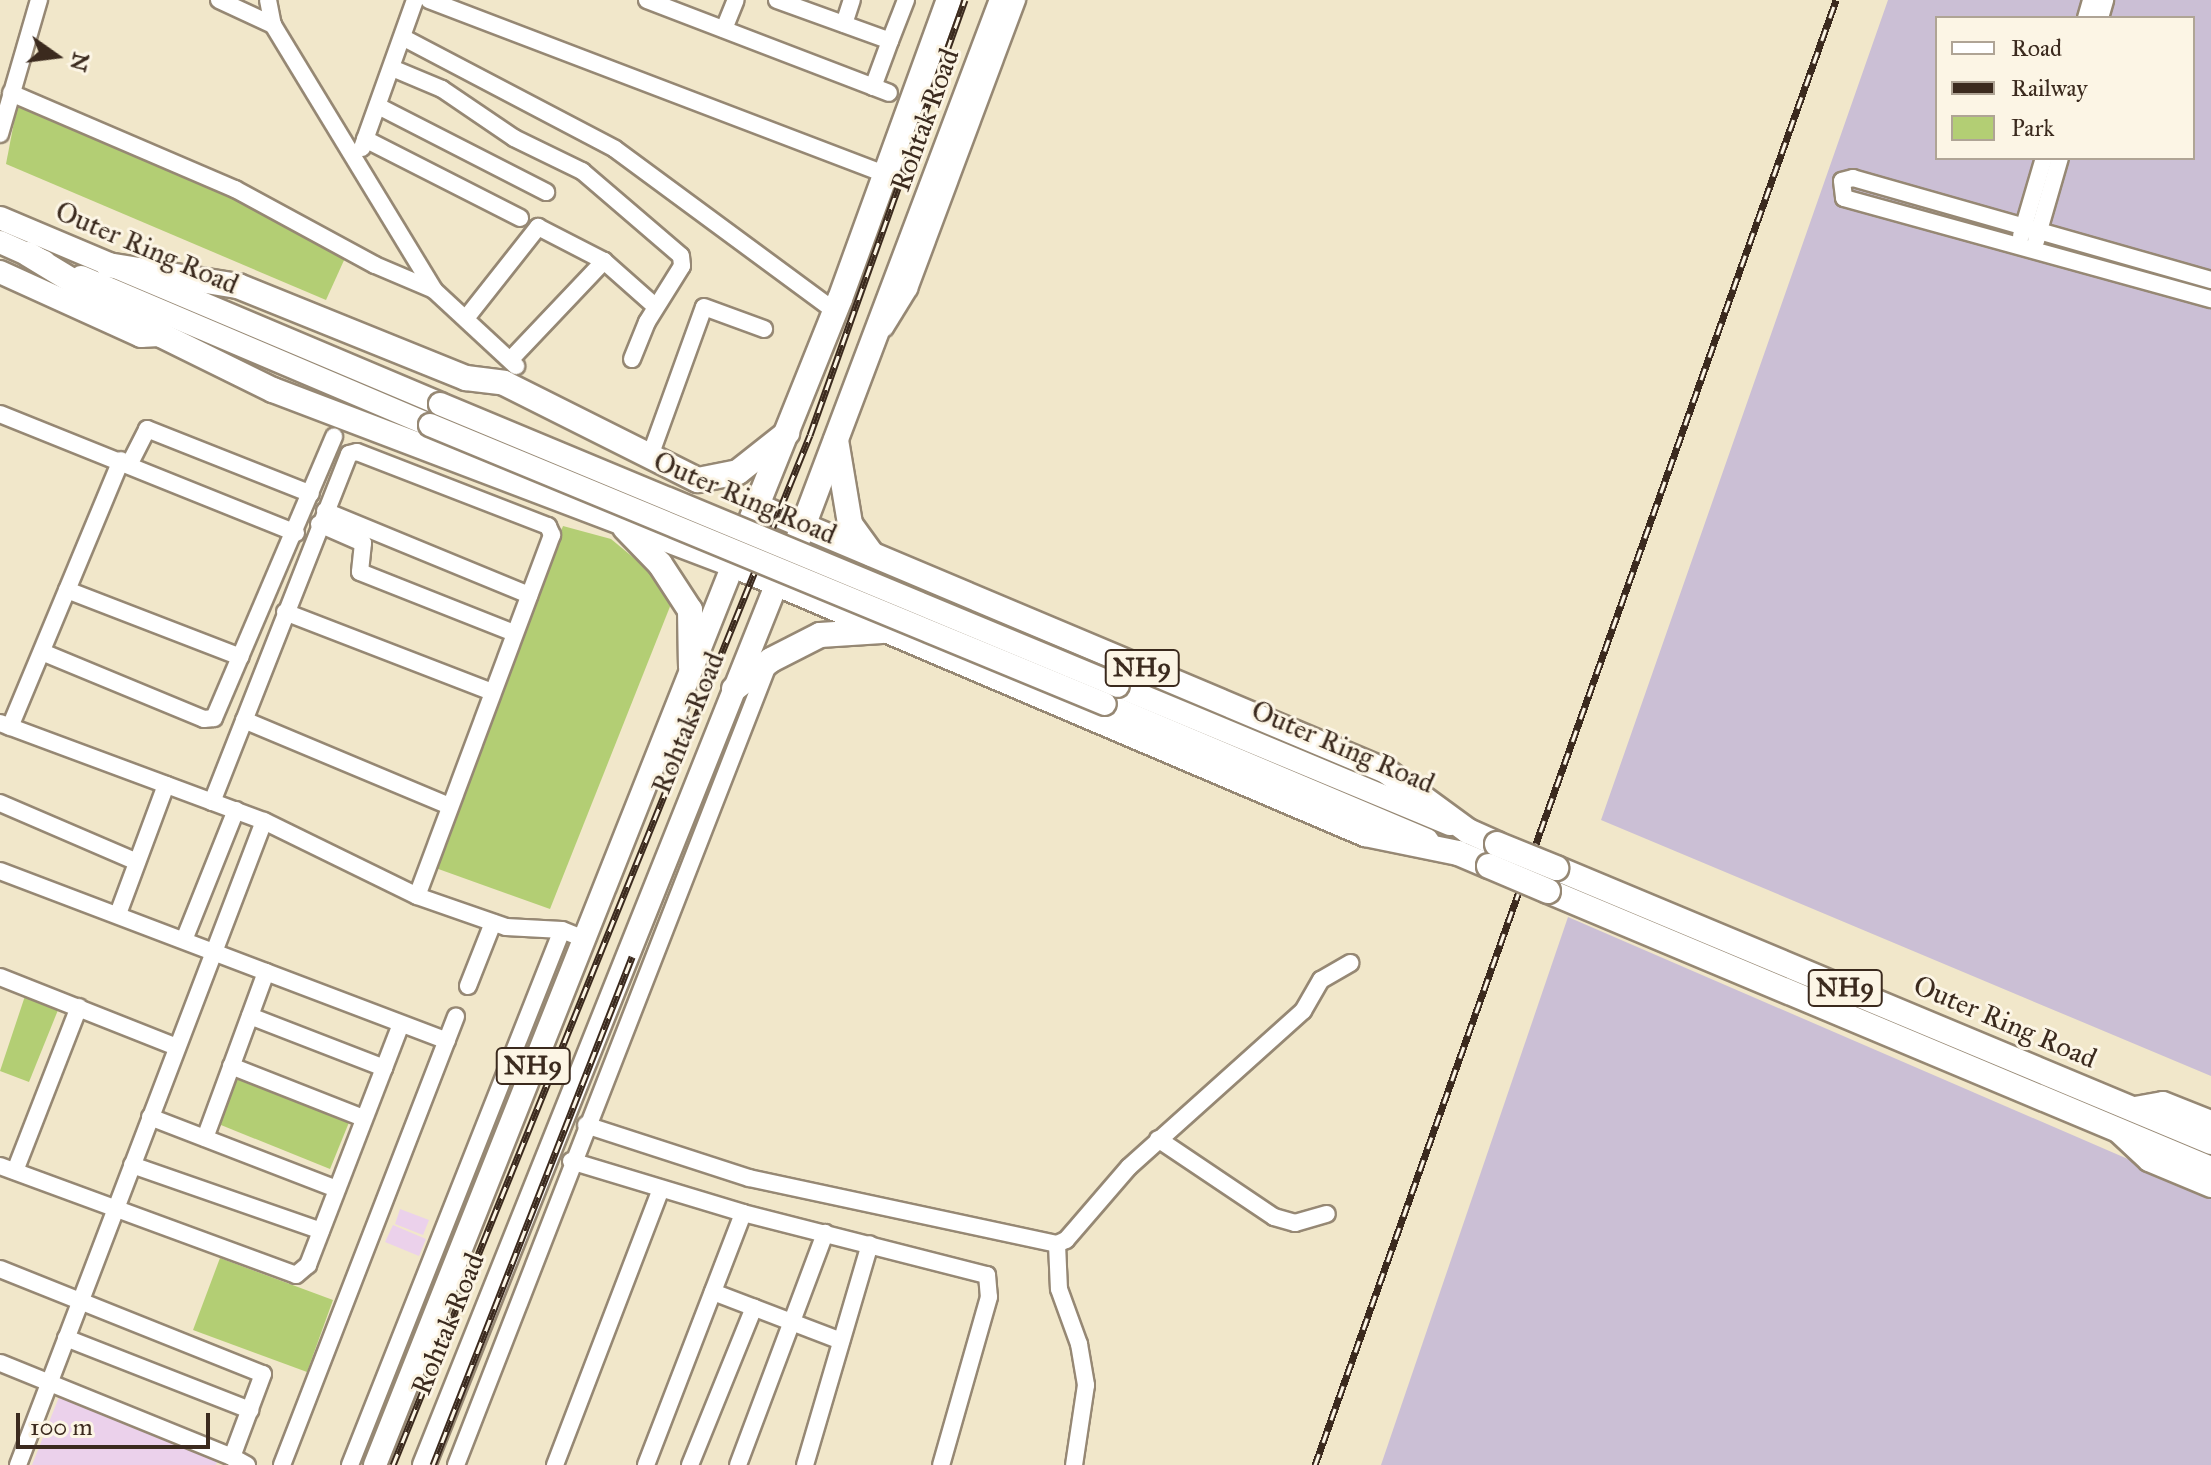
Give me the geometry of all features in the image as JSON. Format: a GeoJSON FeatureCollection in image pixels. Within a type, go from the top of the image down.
{"type":"FeatureCollection","features":[{"type":"Feature","properties":{"kind":"highway","name":"Rohtak Road"},"geometry":{"type":"LineString","coordinates":[[733,565],[835,311],[883,173],[949,0]]}},
{"type":"Feature","properties":{"kind":"highway","name":"Rohtak Road"},"geometry":{"type":"LineString","coordinates":[[777,583],[805,525],[1002,0]]}},
{"type":"Feature","properties":{"kind":"highway","name":"Outer Ring Road"},"geometry":{"type":"LineString","coordinates":[[28,254],[161,335],[300,402],[733,565],[1365,834],[1463,842],[1493,855],[1548,891],[2211,1169]]}},
{"type":"Feature","properties":{"kind":"highway"},"geometry":{"type":"LineString","coordinates":[[108,265],[238,286],[466,378],[509,385],[698,480],[738,472],[787,433]]}},
{"type":"Feature","properties":{"kind":"highway"},"geometry":{"type":"LineString","coordinates":[[836,437],[850,524],[873,554]]}},
{"type":"Feature","properties":{"kind":"highway","name":"Outer Ring Road"},"geometry":{"type":"LineString","coordinates":[[757,506],[1386,771],[1463,842]]}},
{"type":"Feature","properties":{"kind":"highway"},"geometry":{"type":"LineString","coordinates":[[620,523],[660,564],[690,610],[691,667]]}},
{"type":"Feature","properties":{"kind":"highway"},"geometry":{"type":"LineString","coordinates":[[916,642],[941,583]]}},
{"type":"Feature","properties":{"kind":"highway"},"geometry":{"type":"LineString","coordinates":[[734,689],[771,660],[820,635],[888,630]]}},
{"type":"Feature","properties":{"kind":"highway","name":"Outer Ring Road"},"geometry":{"type":"LineString","coordinates":[[1493,855],[1556,868],[2135,1108]]}},
{"type":"Feature","properties":{"kind":"highway","name":"NH9"},"geometry":{"type":"LineString","coordinates":[[2135,1108],[2211,1142]]}},
{"type":"Feature","properties":{"kind":"main road","name":"Outer Ring Road"},"geometry":{"type":"LineString","coordinates":[[0,218],[440,404],[1112,695],[1463,842]]}},
{"type":"Feature","properties":{"kind":"main road","name":"Outer Ring Road"},"geometry":{"type":"LineString","coordinates":[[0,242],[430,425],[1112,695]]}},
{"type":"Feature","properties":{"kind":"main road"},"geometry":{"type":"LineString","coordinates":[[0,272],[141,336],[161,335]]}},
{"type":"Feature","properties":{"kind":"main road","name":"Rohtak Road"},"geometry":{"type":"LineString","coordinates":[[375,1465],[572,934],[733,565]]}},
{"type":"Feature","properties":{"kind":"main road","name":"Rohtak Road"},"geometry":{"type":"LineString","coordinates":[[424,1465],[656,916],[734,689],[777,583]]}},
{"type":"Feature","properties":{"kind":"main road","name":"Outer Ring Road"},"geometry":{"type":"LineString","coordinates":[[2135,1108],[2163,1103],[2211,1122]]}},
{"type":"Feature","properties":{"kind":"main road"},"geometry":{"type":"LineString","coordinates":[[2115,1129],[2149,1160],[2211,1186]]}},
{"type":"Feature","properties":{"kind":"street"},"geometry":{"type":"LineString","coordinates":[[0,134],[39,0]]}},
{"type":"Feature","properties":{"kind":"street"},"geometry":{"type":"LineString","coordinates":[[219,0],[273,25]]}},
{"type":"Feature","properties":{"kind":"street"},"geometry":{"type":"LineString","coordinates":[[268,0],[273,25],[434,290]]}},
{"type":"Feature","properties":{"kind":"street"},"geometry":{"type":"LineString","coordinates":[[357,160],[404,38],[415,0]]}},
{"type":"Feature","properties":{"kind":"street"},"geometry":{"type":"LineString","coordinates":[[429,0],[883,173]]}},
{"type":"Feature","properties":{"kind":"street"},"geometry":{"type":"LineString","coordinates":[[724,29],[736,0]]}},
{"type":"Feature","properties":{"kind":"street"},"geometry":{"type":"LineString","coordinates":[[777,0],[890,41]]}},
{"type":"Feature","properties":{"kind":"street"},"geometry":{"type":"LineString","coordinates":[[844,24],[852,0]]}},
{"type":"Feature","properties":{"kind":"street"},"geometry":{"type":"LineString","coordinates":[[654,1],[881,90],[890,41],[906,0]]}},
{"type":"Feature","properties":{"kind":"street"},"geometry":{"type":"LineString","coordinates":[[874,343],[909,289],[1017,0]]}},
{"type":"Feature","properties":{"kind":"street"},"geometry":{"type":"LineString","coordinates":[[404,38],[615,149],[755,258],[835,311]]}},
{"type":"Feature","properties":{"kind":"street"},"geometry":{"type":"LineString","coordinates":[[392,68],[442,89],[514,138],[582,171],[681,256],[682,266],[656,307],[632,359]]}},
{"type":"Feature","properties":{"kind":"street"},"geometry":{"type":"LineString","coordinates":[[11,93],[235,189],[375,265],[434,290],[514,362],[604,261]]}},
{"type":"Feature","properties":{"kind":"street"},"geometry":{"type":"LineString","coordinates":[[378,106],[546,192]]}},
{"type":"Feature","properties":{"kind":"street"},"geometry":{"type":"LineString","coordinates":[[365,139],[520,218]]}},
{"type":"Feature","properties":{"kind":"street"},"geometry":{"type":"LineString","coordinates":[[2032,229],[2044,160]]}},
{"type":"Feature","properties":{"kind":"street"},"geometry":{"type":"LineString","coordinates":[[2026,247],[2059,160]]}},
{"type":"Feature","properties":{"kind":"street"},"geometry":{"type":"LineString","coordinates":[[2211,280],[1853,178],[1842,181],[1844,198],[2211,299]]}},
{"type":"Feature","properties":{"kind":"street"},"geometry":{"type":"LineString","coordinates":[[467,317],[538,227],[604,261],[656,307]]}},
{"type":"Feature","properties":{"kind":"street"},"geometry":{"type":"LineString","coordinates":[[650,456],[704,307],[764,329]]}},
{"type":"Feature","properties":{"kind":"street"},"geometry":{"type":"LineString","coordinates":[[0,414],[126,462],[296,533]]}},
{"type":"Feature","properties":{"kind":"street"},"geometry":{"type":"LineString","coordinates":[[311,494],[147,429],[126,462],[42,652],[5,725],[264,821],[417,896],[493,923],[572,934],[350,1465]]}},
{"type":"Feature","properties":{"kind":"street"},"geometry":{"type":"LineString","coordinates":[[42,652],[204,719],[214,718],[296,533],[334,437]]}},
{"type":"Feature","properties":{"kind":"street"},"geometry":{"type":"LineString","coordinates":[[212,802],[345,457],[357,452],[548,526],[553,533],[417,896]]}},
{"type":"Feature","properties":{"kind":"street"},"geometry":{"type":"LineString","coordinates":[[322,517],[529,595]]}},
{"type":"Feature","properties":{"kind":"street"},"geometry":{"type":"LineString","coordinates":[[322,517],[363,543],[360,572],[514,633]]}},
{"type":"Feature","properties":{"kind":"street"},"geometry":{"type":"LineString","coordinates":[[67,590],[241,657]]}},
{"type":"Feature","properties":{"kind":"street"},"geometry":{"type":"LineString","coordinates":[[285,612],[492,692]]}},
{"type":"Feature","properties":{"kind":"street"},"geometry":{"type":"LineString","coordinates":[[456,1465],[586,1125],[656,916],[771,660]]}},
{"type":"Feature","properties":{"kind":"street"},"geometry":{"type":"LineString","coordinates":[[244,720],[450,806]]}},
{"type":"Feature","properties":{"kind":"street"},"geometry":{"type":"LineString","coordinates":[[118,914],[166,785]]}},
{"type":"Feature","properties":{"kind":"street"},"geometry":{"type":"LineString","coordinates":[[0,803],[137,862]]}},
{"type":"Feature","properties":{"kind":"street"},"geometry":{"type":"LineString","coordinates":[[184,940],[236,810]]}},
{"type":"Feature","properties":{"kind":"street"},"geometry":{"type":"LineString","coordinates":[[18,1465],[264,821]]}},
{"type":"Feature","properties":{"kind":"street"},"geometry":{"type":"LineString","coordinates":[[0,871],[447,1041]]}},
{"type":"Feature","properties":{"kind":"street"},"geometry":{"type":"LineString","coordinates":[[468,986],[493,923]]}},
{"type":"Feature","properties":{"kind":"street"},"geometry":{"type":"LineString","coordinates":[[1074,1465],[1086,1385],[1079,1344],[1059,1289],[1057,1244],[1158,1139],[1265,1049],[1303,1011],[1321,980],[1350,963]]}},
{"type":"Feature","properties":{"kind":"street"},"geometry":{"type":"LineString","coordinates":[[205,1138],[266,972]]}},
{"type":"Feature","properties":{"kind":"street"},"geometry":{"type":"LineString","coordinates":[[0,977],[177,1047]]}},
{"type":"Feature","properties":{"kind":"street"},"geometry":{"type":"LineString","coordinates":[[79,1007],[7,1169],[286,1275],[296,1275],[308,1265],[401,1024]]}},
{"type":"Feature","properties":{"kind":"street"},"geometry":{"type":"LineString","coordinates":[[250,1016],[384,1068]]}},
{"type":"Feature","properties":{"kind":"street"},"geometry":{"type":"LineString","coordinates":[[282,1465],[456,1017]]}},
{"type":"Feature","properties":{"kind":"street"},"geometry":{"type":"LineString","coordinates":[[231,1066],[363,1118]]}},
{"type":"Feature","properties":{"kind":"street"},"geometry":{"type":"LineString","coordinates":[[150,1117],[337,1189]]}},
{"type":"Feature","properties":{"kind":"street"},"geometry":{"type":"LineString","coordinates":[[586,1125],[749,1178],[1057,1244]]}},
{"type":"Feature","properties":{"kind":"street"},"geometry":{"type":"LineString","coordinates":[[1158,1139],[1274,1217],[1295,1223],[1327,1214]]}},
{"type":"Feature","properties":{"kind":"street"},"geometry":{"type":"LineString","coordinates":[[571,1161],[743,1213],[981,1271],[991,1284],[941,1465]]}},
{"type":"Feature","properties":{"kind":"street"},"geometry":{"type":"LineString","coordinates":[[132,1165],[321,1231]]}},
{"type":"Feature","properties":{"kind":"street"},"geometry":{"type":"LineString","coordinates":[[555,1465],[661,1189]]}},
{"type":"Feature","properties":{"kind":"street"},"geometry":{"type":"LineString","coordinates":[[646,1465],[743,1213]]}},
{"type":"Feature","properties":{"kind":"street"},"geometry":{"type":"LineString","coordinates":[[738,1465],[825,1233]]}},
{"type":"Feature","properties":{"kind":"street"},"geometry":{"type":"LineString","coordinates":[[805,1465],[870,1244]]}},
{"type":"Feature","properties":{"kind":"street"},"geometry":{"type":"LineString","coordinates":[[0,1269],[260,1369],[262,1378],[250,1410],[240,1461],[0,1363]]}},
{"type":"Feature","properties":{"kind":"street"},"geometry":{"type":"LineString","coordinates":[[713,1292],[841,1341]]}},
{"type":"Feature","properties":{"kind":"street"},"geometry":{"type":"LineString","coordinates":[[690,1465],[754,1307]]}},
{"type":"Feature","properties":{"kind":"street"},"geometry":{"type":"LineString","coordinates":[[66,1338],[250,1410]]}},
{"type":"Feature","properties":{"kind":"shaded area"},"geometry":{"type":"Polygon","coordinates":[[[1888,0],[2211,0],[2211,1076],[1601,820],[1888,0]]]}},
{"type":"Feature","properties":{"kind":"shaded area"},"geometry":{"type":"Polygon","coordinates":[[[1568,917],[2211,1195],[2211,1465],[1381,1465],[1568,917]]]}},
{"type":"Feature","properties":{"kind":"shaded area"},"geometry":{"type":"Polygon","coordinates":[[[400,1209],[429,1220],[423,1235],[395,1224],[400,1209]]]}},
{"type":"Feature","properties":{"kind":"shaded area"},"geometry":{"type":"Polygon","coordinates":[[[393,1225],[426,1239],[419,1256],[385,1242],[393,1225]]]}},
{"type":"Feature","properties":{"kind":"shaded area"},"geometry":{"type":"Polygon","coordinates":[[[59,1397],[218,1459],[216,1465],[32,1465],[59,1397]]]}},
{"type":"Feature","properties":{"kind":"green space"},"geometry":{"type":"Polygon","coordinates":[[[19,96],[350,247],[326,300],[6,164],[19,96]]]}},
{"type":"Feature","properties":{"kind":"green space"},"geometry":{"type":"Polygon","coordinates":[[[563,526],[611,539],[646,568],[671,604],[550,909],[430,866],[563,526]]]}},
{"type":"Feature","properties":{"kind":"green space"},"geometry":{"type":"Polygon","coordinates":[[[25,996],[58,1010],[29,1082],[0,1071],[25,996]]]}},
{"type":"Feature","properties":{"kind":"green space"},"geometry":{"type":"Polygon","coordinates":[[[238,1069],[352,1115],[330,1169],[216,1123],[238,1069]]]}},
{"type":"Feature","properties":{"kind":"green space"},"geometry":{"type":"Polygon","coordinates":[[[220,1258],[333,1300],[307,1372],[193,1330],[220,1258]]]}},
{"type":"Feature","properties":{"kind":"railway"},"geometry":{"type":"LineString","coordinates":[[393,1465],[810,435],[965,0]]}},
{"type":"Feature","properties":{"kind":"railway"},"geometry":{"type":"LineString","coordinates":[[1315,1465],[1836,0]]}},
{"type":"Feature","properties":{"kind":"railway"},"geometry":{"type":"LineString","coordinates":[[433,1465],[632,957]]}}]}
